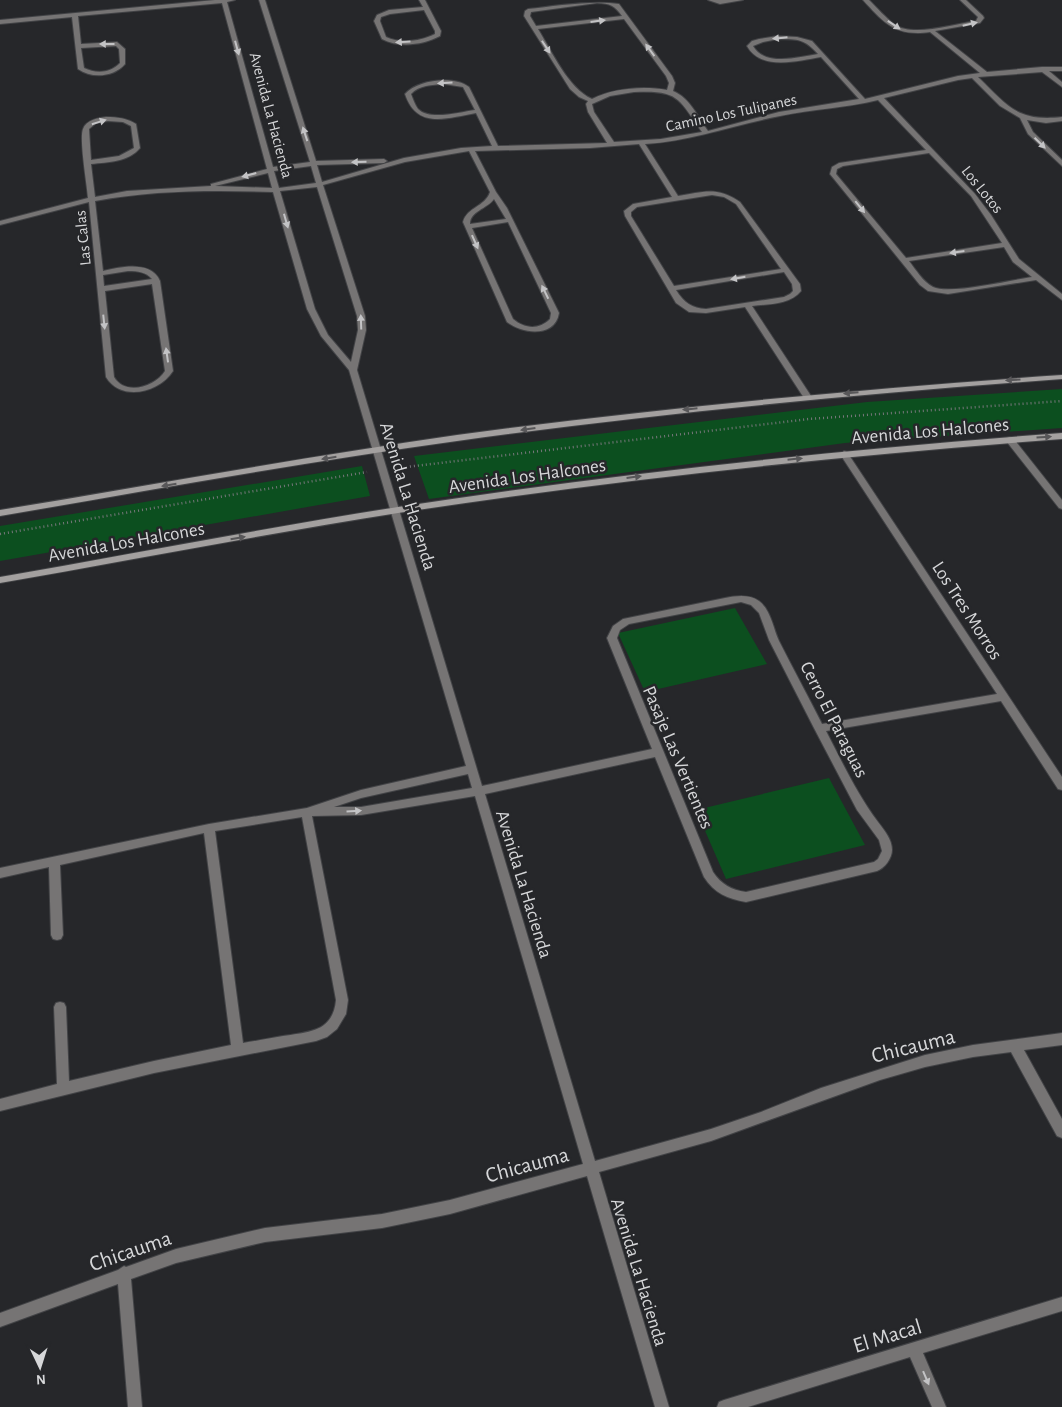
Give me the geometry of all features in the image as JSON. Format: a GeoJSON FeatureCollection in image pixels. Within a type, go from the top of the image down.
{"type":"FeatureCollection","features":[{"type":"Feature","properties":{"kind":"street","name":"Avenida La Hacienda"},"geometry":{"type":"LineString","coordinates":[[228,0],[270,169],[315,319],[330,344],[353,370],[662,1407]]}},
{"type":"Feature","properties":{"kind":"street"},"geometry":{"type":"LineString","coordinates":[[0,22],[228,0]]}},
{"type":"Feature","properties":{"kind":"street","name":"Avenida La Hacienda"},"geometry":{"type":"LineString","coordinates":[[262,0],[361,316],[362,330],[353,370]]}},
{"type":"Feature","properties":{"kind":"street"},"geometry":{"type":"LineString","coordinates":[[422,0],[439,33],[436,36],[398,43],[384,38],[377,21],[379,16],[389,12],[426,8]]}},
{"type":"Feature","properties":{"kind":"street"},"geometry":{"type":"LineString","coordinates":[[711,0],[724,2],[740,0]]}},
{"type":"Feature","properties":{"kind":"street"},"geometry":{"type":"LineString","coordinates":[[866,0],[896,28],[909,32],[970,25],[980,20],[980,16],[963,0]]}},
{"type":"Feature","properties":{"kind":"street"},"geometry":{"type":"LineString","coordinates":[[592,101],[581,96],[572,88],[526,14],[528,11],[567,2],[602,1],[611,2],[619,6],[669,76],[672,83],[670,92]]}},
{"type":"Feature","properties":{"kind":"street"},"geometry":{"type":"LineString","coordinates":[[75,16],[80,67],[84,71],[96,73],[110,72],[120,67],[123,63],[120,45],[109,43],[78,46]]}},
{"type":"Feature","properties":{"kind":"street"},"geometry":{"type":"LineString","coordinates":[[534,28],[627,17]]}},
{"type":"Feature","properties":{"kind":"street"},"geometry":{"type":"LineString","coordinates":[[930,30],[985,74]]}},
{"type":"Feature","properties":{"kind":"street"},"geometry":{"type":"LineString","coordinates":[[822,56],[772,61],[759,57],[750,46],[761,40],[797,37],[810,42],[864,101]]}},
{"type":"Feature","properties":{"kind":"street","name":"Camino Los Tulipanes"},"geometry":{"type":"LineString","coordinates":[[0,223],[92,199],[146,191],[200,188],[276,190],[321,184],[404,160],[470,149],[641,143],[706,133],[779,114],[880,98],[932,84],[973,76],[1042,69],[1062,69]]}},
{"type":"Feature","properties":{"kind":"street"},"geometry":{"type":"LineString","coordinates":[[1042,69],[1062,85]]}},
{"type":"Feature","properties":{"kind":"street"},"geometry":{"type":"LineString","coordinates":[[973,76],[1014,114],[1023,119],[1040,122],[1062,119]]}},
{"type":"Feature","properties":{"kind":"street"},"geometry":{"type":"LineString","coordinates":[[478,111],[434,117],[424,115],[417,112],[408,94],[418,86],[448,82],[458,83],[467,88],[496,147]]}},
{"type":"Feature","properties":{"kind":"street"},"geometry":{"type":"LineString","coordinates":[[612,145],[591,112],[589,104],[600,97],[634,92],[658,90],[670,92],[681,99],[706,133]]}},
{"type":"Feature","properties":{"kind":"street","name":"Los Lotos"},"geometry":{"type":"LineString","coordinates":[[880,98],[981,205],[1016,260],[1062,298]]}},
{"type":"Feature","properties":{"kind":"street"},"geometry":{"type":"LineString","coordinates":[[112,119],[127,120],[134,125],[137,148],[133,153],[121,158],[88,162],[86,132],[88,127],[95,122],[112,119]]}},
{"type":"Feature","properties":{"kind":"street"},"geometry":{"type":"LineString","coordinates":[[1023,119],[1030,133],[1062,164]]}},
{"type":"Feature","properties":{"kind":"street"},"geometry":{"type":"LineString","coordinates":[[641,143],[676,199]]}},
{"type":"Feature","properties":{"kind":"street"},"geometry":{"type":"LineString","coordinates":[[470,149],[492,192],[504,208],[555,313],[552,323],[539,329],[524,328],[510,320],[468,226],[467,216],[486,206],[491,199],[492,192]]}},
{"type":"Feature","properties":{"kind":"street"},"geometry":{"type":"LineString","coordinates":[[931,151],[847,163],[834,168],[833,174],[923,283],[936,291],[953,292],[1036,278]]}},
{"type":"Feature","properties":{"kind":"street","name":"Camino Los Tulipanes"},"geometry":{"type":"LineString","coordinates":[[200,188],[270,169],[314,163],[404,160]]}},
{"type":"Feature","properties":{"kind":"street","name":"Las Calas"},"geometry":{"type":"LineString","coordinates":[[88,162],[111,381],[124,389],[144,388],[161,382],[169,372],[156,281]]}},
{"type":"Feature","properties":{"kind":"street"},"geometry":{"type":"LineString","coordinates":[[228,181],[230,189]]}},
{"type":"Feature","properties":{"kind":"street"},"geometry":{"type":"LineString","coordinates":[[712,194],[726,195],[736,200],[786,270],[796,284],[796,294],[786,299],[706,312],[692,310],[682,304],[627,214],[629,209],[636,205],[712,194]]}},
{"type":"Feature","properties":{"kind":"street"},"geometry":{"type":"LineString","coordinates":[[486,206],[504,208]]}},
{"type":"Feature","properties":{"kind":"street"},"geometry":{"type":"LineString","coordinates":[[468,226],[510,220]]}},
{"type":"Feature","properties":{"kind":"street"},"geometry":{"type":"LineString","coordinates":[[904,260],[1005,245]]}},
{"type":"Feature","properties":{"kind":"street"},"geometry":{"type":"LineString","coordinates":[[99,274],[138,269],[152,274],[156,281],[101,289]]}},
{"type":"Feature","properties":{"kind":"street"},"geometry":{"type":"LineString","coordinates":[[672,289],[786,270]]}},
{"type":"Feature","properties":{"kind":"street"},"geometry":{"type":"LineString","coordinates":[[748,305],[807,396]]}},
{"type":"Feature","properties":{"kind":"street"},"geometry":{"type":"LineString","coordinates":[[0,513],[377,450],[624,417],[807,396],[1062,377]]}},
{"type":"Feature","properties":{"kind":"street","name":"Avenida Los Halcones"},"geometry":{"type":"LineString","coordinates":[[0,580],[395,510],[609,480],[844,454],[1062,436]]}},
{"type":"Feature","properties":{"kind":"street"},"geometry":{"type":"LineString","coordinates":[[1010,440],[1062,506]]}},
{"type":"Feature","properties":{"kind":"street","name":"Los Tres Morros"},"geometry":{"type":"LineString","coordinates":[[844,454],[1062,786]]}},
{"type":"Feature","properties":{"kind":"street","name":"Cerro El Paraguas"},"geometry":{"type":"LineString","coordinates":[[616,628],[633,619],[726,601],[748,600],[754,602],[763,611],[774,640],[861,807],[884,839],[887,851],[885,857]]}},
{"type":"Feature","properties":{"kind":"street","name":"Pasaje Las Vertientes"},"geometry":{"type":"LineString","coordinates":[[616,628],[613,633],[613,644],[708,874],[719,888],[727,893],[746,897],[755,896],[872,868],[882,862],[885,857]]}},
{"type":"Feature","properties":{"kind":"street"},"geometry":{"type":"LineString","coordinates":[[819,728],[1004,697]]}},
{"type":"Feature","properties":{"kind":"street"},"geometry":{"type":"LineString","coordinates":[[0,873],[209,828],[306,812],[361,811],[479,791],[658,752]]}},
{"type":"Feature","properties":{"kind":"street"},"geometry":{"type":"LineString","coordinates":[[306,812],[361,794],[472,768]]}},
{"type":"Feature","properties":{"kind":"street"},"geometry":{"type":"LineString","coordinates":[[0,1105],[63,1088],[238,1049],[319,1036],[334,1025],[342,1009],[340,985],[306,812]]}},
{"type":"Feature","properties":{"kind":"street"},"geometry":{"type":"LineString","coordinates":[[209,828],[238,1049]]}},
{"type":"Feature","properties":{"kind":"street"},"geometry":{"type":"LineString","coordinates":[[54,861],[57,934]]}},
{"type":"Feature","properties":{"kind":"street"},"geometry":{"type":"LineString","coordinates":[[60,1007],[63,1088]]}},
{"type":"Feature","properties":{"kind":"street","name":"Chicauma"},"geometry":{"type":"LineString","coordinates":[[0,1320],[124,1273],[225,1243],[265,1235],[416,1215],[712,1136],[880,1074],[925,1061],[974,1051],[1062,1040]]}},
{"type":"Feature","properties":{"kind":"street"},"geometry":{"type":"LineString","coordinates":[[1016,1046],[1062,1132]]}},
{"type":"Feature","properties":{"kind":"street"},"geometry":{"type":"LineString","coordinates":[[124,1273],[136,1407]]}},
{"type":"Feature","properties":{"kind":"street","name":"El Macal"},"geometry":{"type":"LineString","coordinates":[[724,1407],[1062,1304]]}},
{"type":"Feature","properties":{"kind":"street"},"geometry":{"type":"LineString","coordinates":[[914,1349],[939,1407]]}},
{"type":"Feature","properties":{"kind":"path"},"geometry":{"type":"LineString","coordinates":[[0,534],[383,470],[808,419],[1062,401]]}},
{"type":"Feature","properties":{"kind":"green space"},"geometry":{"type":"Polygon","coordinates":[[[1062,389],[1062,428],[845,443],[429,499],[414,456],[867,402],[1062,389]]]}},
{"type":"Feature","properties":{"kind":"green space"},"geometry":{"type":"Polygon","coordinates":[[[362,466],[370,496],[0,561],[0,526],[362,466]]]}},
{"type":"Feature","properties":{"kind":"green space"},"geometry":{"type":"Polygon","coordinates":[[[735,608],[767,664],[645,692],[618,633],[735,608]]]}},
{"type":"Feature","properties":{"kind":"green space"},"geometry":{"type":"Polygon","coordinates":[[[829,778],[865,845],[726,879],[696,810],[829,778]]]}}]}
